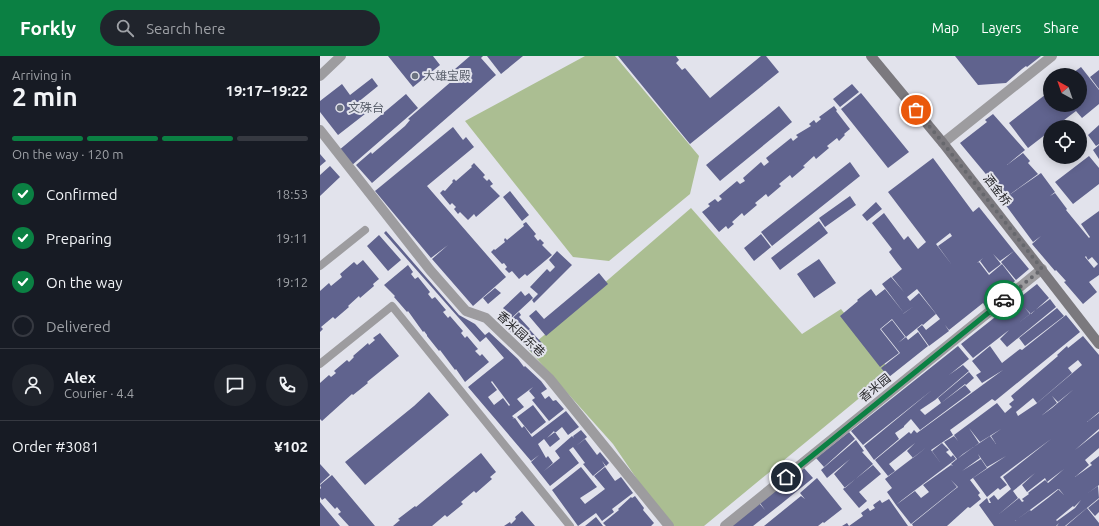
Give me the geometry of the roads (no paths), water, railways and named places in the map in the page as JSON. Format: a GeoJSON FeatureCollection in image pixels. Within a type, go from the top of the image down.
{"type":"FeatureCollection","features":[{"type":"Feature","properties":{"kind":"street"},"geometry":{"type":"LineString","coordinates":[[320,76],[341,56]]}},
{"type":"Feature","properties":{"kind":"street","name":"洒金桥"},"geometry":{"type":"LineString","coordinates":[[870,56],[943,143],[1099,344]]}},
{"type":"Feature","properties":{"kind":"street"},"geometry":{"type":"LineString","coordinates":[[943,143],[1052,56]]}},
{"type":"Feature","properties":{"kind":"street","name":"香米园东巷"},"geometry":{"type":"LineString","coordinates":[[320,130],[430,270],[466,311],[486,318],[549,378],[668,526]]}},
{"type":"Feature","properties":{"kind":"street","name":"香米园"},"geometry":{"type":"LineString","coordinates":[[725,526],[1042,269]]}},
{"type":"Feature","properties":{"kind":"lane"},"geometry":{"type":"LineString","coordinates":[[320,266],[365,230]]}},
{"type":"Feature","properties":{"kind":"lane"},"geometry":{"type":"LineString","coordinates":[[320,364],[392,306],[570,526]]}},
{"type":"Feature","properties":{"kind":"place","name":"大雄宝殿"},"geometry":{"type":"Point","coordinates":[415,76]}},
{"type":"Feature","properties":{"kind":"place","name":"文殊台"},"geometry":{"type":"Point","coordinates":[340,108]}}]}
